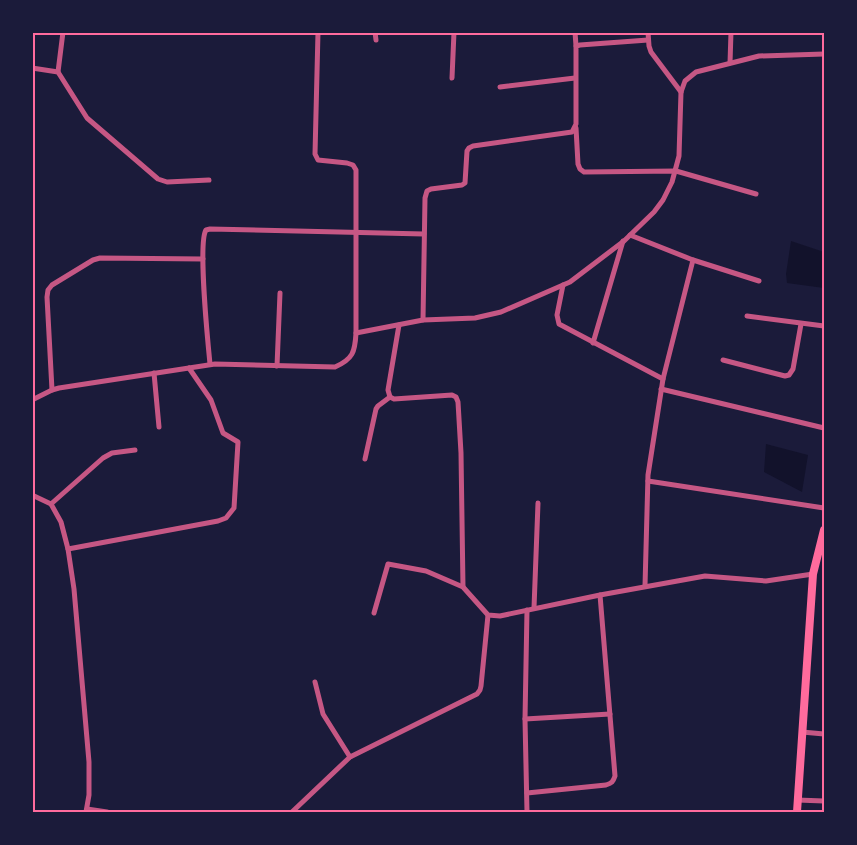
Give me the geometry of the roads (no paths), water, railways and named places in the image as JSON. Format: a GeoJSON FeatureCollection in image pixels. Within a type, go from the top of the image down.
{"type":"FeatureCollection","features":[{"type":"Feature","properties":{"kind":"main road"},"geometry":{"type":"LineString","coordinates":[[797,812],[813,574],[824,530]]}},
{"type":"Feature","properties":{"kind":"street"},"geometry":{"type":"LineString","coordinates":[[62,32],[58,72],[88,118],[158,179],[167,182],[209,180]]}},
{"type":"Feature","properties":{"kind":"street"},"geometry":{"type":"LineString","coordinates":[[32,400],[52,390],[210,364],[335,367],[344,363],[352,356],[356,348],[356,178],[353,165],[347,162],[318,160],[315,154],[318,32]]}},
{"type":"Feature","properties":{"kind":"street"},"geometry":{"type":"LineString","coordinates":[[375,32],[376,40]]}},
{"type":"Feature","properties":{"kind":"street"},"geometry":{"type":"LineString","coordinates":[[452,78],[454,32]]}},
{"type":"Feature","properties":{"kind":"street"},"geometry":{"type":"LineString","coordinates":[[574,32],[576,46],[576,124],[578,164],[580,169],[584,172],[676,171],[756,194]]}},
{"type":"Feature","properties":{"kind":"street"},"geometry":{"type":"LineString","coordinates":[[648,32],[651,52],[681,92]]}},
{"type":"Feature","properties":{"kind":"street"},"geometry":{"type":"LineString","coordinates":[[730,63],[731,32]]}},
{"type":"Feature","properties":{"kind":"street"},"geometry":{"type":"LineString","coordinates":[[576,46],[580,44],[648,40]]}},
{"type":"Feature","properties":{"kind":"street"},"geometry":{"type":"LineString","coordinates":[[356,333],[423,320],[475,318],[489,315],[512,308],[570,282],[624,241],[654,212],[663,200],[676,171],[680,150],[681,92],[689,76],[696,72],[759,56],[824,54]]}},
{"type":"Feature","properties":{"kind":"street"},"geometry":{"type":"LineString","coordinates":[[32,68],[58,72]]}},
{"type":"Feature","properties":{"kind":"street"},"geometry":{"type":"LineString","coordinates":[[500,87],[575,78]]}},
{"type":"Feature","properties":{"kind":"street"},"geometry":{"type":"LineString","coordinates":[[423,320],[425,195],[427,191],[465,183],[466,156],[469,148],[567,134],[575,129],[576,124]]}},
{"type":"Feature","properties":{"kind":"street"},"geometry":{"type":"LineString","coordinates":[[210,364],[203,259],[203,234],[206,230],[355,231],[424,234]]}},
{"type":"Feature","properties":{"kind":"street"},"geometry":{"type":"LineString","coordinates":[[630,235],[693,260],[759,281]]}},
{"type":"Feature","properties":{"kind":"street"},"geometry":{"type":"LineString","coordinates":[[593,343],[624,241]]}},
{"type":"Feature","properties":{"kind":"street"},"geometry":{"type":"LineString","coordinates":[[52,390],[47,297],[48,290],[52,285],[87,263],[100,258],[203,259]]}},
{"type":"Feature","properties":{"kind":"street"},"geometry":{"type":"LineString","coordinates":[[645,586],[648,481],[661,389],[693,260]]}},
{"type":"Feature","properties":{"kind":"street"},"geometry":{"type":"LineString","coordinates":[[563,285],[558,316],[560,324],[663,379]]}},
{"type":"Feature","properties":{"kind":"street"},"geometry":{"type":"LineString","coordinates":[[277,366],[280,293]]}},
{"type":"Feature","properties":{"kind":"street"},"geometry":{"type":"LineString","coordinates":[[747,316],[824,326]]}},
{"type":"Feature","properties":{"kind":"street"},"geometry":{"type":"LineString","coordinates":[[723,360],[789,376],[793,369],[801,324]]}},
{"type":"Feature","properties":{"kind":"street"},"geometry":{"type":"LineString","coordinates":[[390,397],[388,390],[399,325]]}},
{"type":"Feature","properties":{"kind":"street"},"geometry":{"type":"LineString","coordinates":[[68,549],[218,521],[226,518],[234,508],[238,442],[222,433],[211,400],[189,368]]}},
{"type":"Feature","properties":{"kind":"street"},"geometry":{"type":"LineString","coordinates":[[154,373],[159,427]]}},
{"type":"Feature","properties":{"kind":"street"},"geometry":{"type":"LineString","coordinates":[[661,389],[824,428]]}},
{"type":"Feature","properties":{"kind":"street"},"geometry":{"type":"LineString","coordinates":[[390,397],[394,399],[452,395],[456,397],[458,402],[463,587]]}},
{"type":"Feature","properties":{"kind":"street"},"geometry":{"type":"LineString","coordinates":[[365,459],[376,409],[390,397]]}},
{"type":"Feature","properties":{"kind":"street"},"geometry":{"type":"LineString","coordinates":[[52,504],[103,458],[112,453],[136,450]]}},
{"type":"Feature","properties":{"kind":"street"},"geometry":{"type":"LineString","coordinates":[[648,481],[824,508]]}},
{"type":"Feature","properties":{"kind":"street"},"geometry":{"type":"LineString","coordinates":[[32,495],[52,504],[61,522],[68,549],[74,589],[87,736],[89,779],[86,811],[107,812]]}},
{"type":"Feature","properties":{"kind":"street"},"geometry":{"type":"LineString","coordinates":[[534,608],[538,503]]}},
{"type":"Feature","properties":{"kind":"street"},"geometry":{"type":"LineString","coordinates":[[374,613],[388,564],[426,571],[463,587],[488,615],[500,616],[645,586],[705,576],[766,581],[813,574]]}},
{"type":"Feature","properties":{"kind":"street"},"geometry":{"type":"LineString","coordinates":[[527,793],[611,784],[615,776],[600,595]]}},
{"type":"Feature","properties":{"kind":"street"},"geometry":{"type":"LineString","coordinates":[[527,610],[525,719],[527,812]]}},
{"type":"Feature","properties":{"kind":"street"},"geometry":{"type":"LineString","coordinates":[[292,812],[350,757],[477,694],[480,690],[488,615]]}},
{"type":"Feature","properties":{"kind":"street"},"geometry":{"type":"LineString","coordinates":[[315,682],[323,714],[350,757]]}},
{"type":"Feature","properties":{"kind":"street"},"geometry":{"type":"LineString","coordinates":[[525,719],[610,714]]}},
{"type":"Feature","properties":{"kind":"street"},"geometry":{"type":"LineString","coordinates":[[802,732],[824,734]]}},
{"type":"Feature","properties":{"kind":"street"},"geometry":{"type":"LineString","coordinates":[[797,800],[824,801]]}}]}
